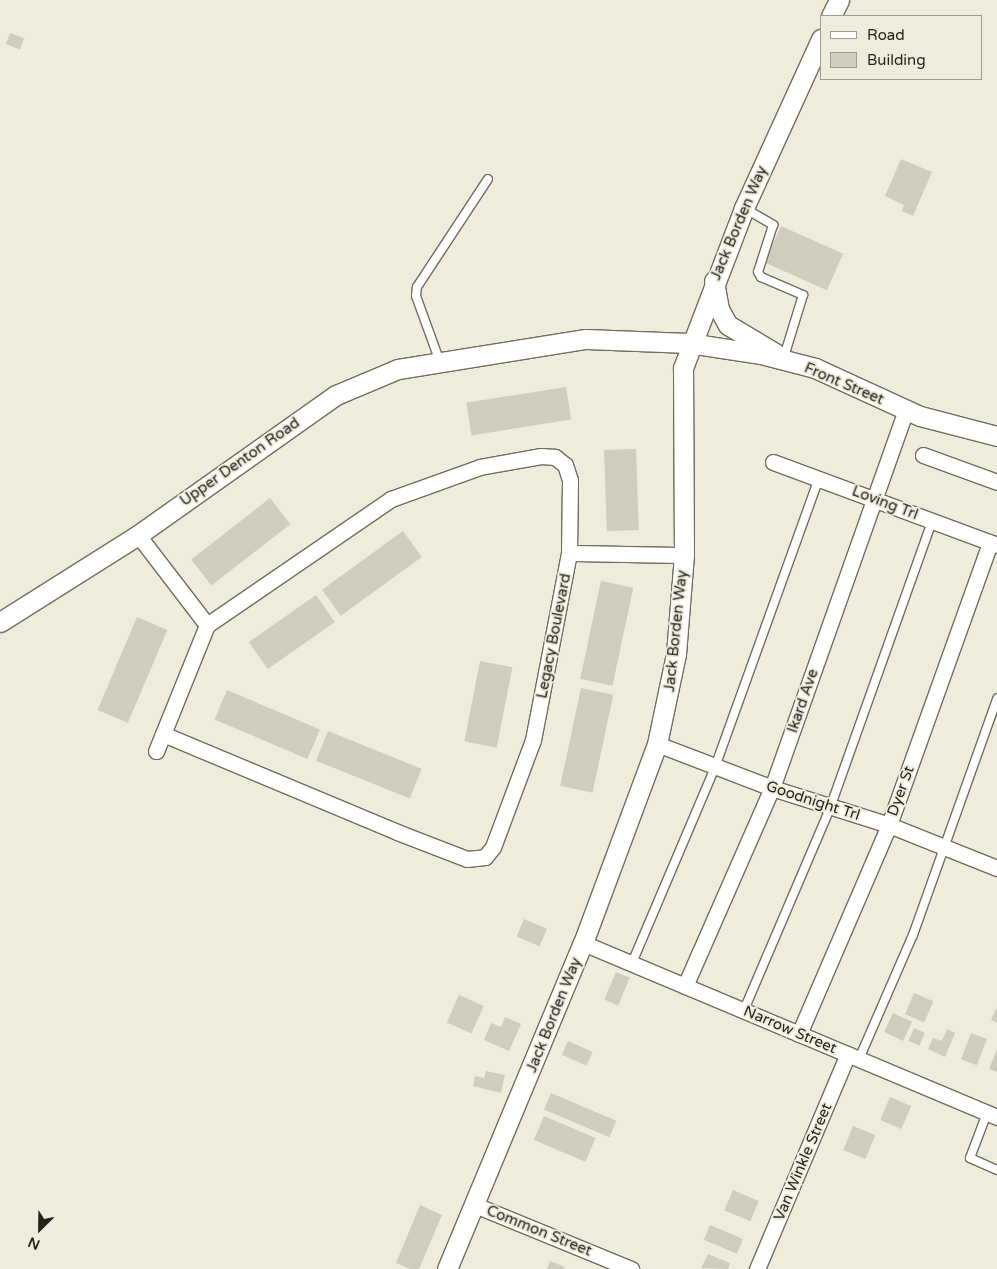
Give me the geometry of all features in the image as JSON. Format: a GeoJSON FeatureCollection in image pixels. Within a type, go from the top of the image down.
{"type":"FeatureCollection","features":[{"type":"Feature","properties":{"kind":"street"},"geometry":{"type":"LineString","coordinates":[[832,15],[839,0]]}},
{"type":"Feature","properties":{"kind":"street","name":"Jack Borden Way"},"geometry":{"type":"LineString","coordinates":[[447,1269],[584,943],[657,744],[676,654],[684,555],[682,398],[689,343],[744,208],[820,42]]}},
{"type":"Feature","properties":{"kind":"street"},"geometry":{"type":"LineString","coordinates":[[714,281],[719,310],[728,325],[767,346],[783,360]]}},
{"type":"Feature","properties":{"kind":"street","name":"Front Street"},"geometry":{"type":"LineString","coordinates":[[501,355],[586,339],[689,343],[783,360],[815,368],[906,410],[997,436]]}},
{"type":"Feature","properties":{"kind":"street","name":"Upper Denton Road"},"geometry":{"type":"LineString","coordinates":[[0,622],[138,535],[336,395],[398,369],[501,355]]}},
{"type":"Feature","properties":{"kind":"street","name":"Ikard Ave"},"geometry":{"type":"LineString","coordinates":[[685,986],[772,788],[906,410]]}},
{"type":"Feature","properties":{"kind":"street"},"geometry":{"type":"LineString","coordinates":[[923,455],[997,482]]}},
{"type":"Feature","properties":{"kind":"street","name":"Legacy Boulevard"},"geometry":{"type":"LineString","coordinates":[[163,734],[397,832],[467,859],[485,857],[493,847],[533,740],[569,553],[570,480],[565,464],[556,457],[541,456],[480,467],[364,514],[207,625]]}},
{"type":"Feature","properties":{"kind":"street","name":"Loving Trl"},"geometry":{"type":"LineString","coordinates":[[773,462],[994,544]]}},
{"type":"Feature","properties":{"kind":"street"},"geometry":{"type":"LineString","coordinates":[[138,535],[207,625],[156,751]]}},
{"type":"Feature","properties":{"kind":"street","name":"Dyer St"},"geometry":{"type":"LineString","coordinates":[[799,1034],[889,825],[994,544]]}},
{"type":"Feature","properties":{"kind":"street"},"geometry":{"type":"LineString","coordinates":[[569,553],[684,555]]}},
{"type":"Feature","properties":{"kind":"street","name":"Goodnight Trl"},"geometry":{"type":"LineString","coordinates":[[657,744],[772,788],[830,808],[889,825],[944,847],[996,864]]}},
{"type":"Feature","properties":{"kind":"street","name":"Narrow Street"},"geometry":{"type":"LineString","coordinates":[[584,943],[992,1115]]}},
{"type":"Feature","properties":{"kind":"street","name":"Van Winkle Street"},"geometry":{"type":"LineString","coordinates":[[758,1269],[854,1057]]}},
{"type":"Feature","properties":{"kind":"street","name":"Common Street"},"geometry":{"type":"LineString","coordinates":[[475,1205],[631,1269]]}},
{"type":"Feature","properties":{"kind":"lane"},"geometry":{"type":"LineString","coordinates":[[441,364],[416,296],[417,287],[488,179]]}},
{"type":"Feature","properties":{"kind":"lane"},"geometry":{"type":"LineString","coordinates":[[744,208],[773,225],[758,272],[761,277],[803,295],[783,360]]}},
{"type":"Feature","properties":{"kind":"lane"},"geometry":{"type":"LineString","coordinates":[[632,963],[715,767],[819,478]]}},
{"type":"Feature","properties":{"kind":"lane"},"geometry":{"type":"LineString","coordinates":[[744,1010],[830,808],[932,521]]}},
{"type":"Feature","properties":{"kind":"lane"},"geometry":{"type":"LineString","coordinates":[[854,1057],[914,935],[997,699]]}},
{"type":"Feature","properties":{"kind":"lane"},"geometry":{"type":"LineString","coordinates":[[992,1115],[970,1158],[997,1170]]}},
{"type":"Feature","properties":{"kind":"building"},"geometry":{"type":"Polygon","coordinates":[[[10,33],[24,38],[20,49],[6,44],[10,33]]]}},
{"type":"Feature","properties":{"kind":"building"},"geometry":{"type":"Polygon","coordinates":[[[901,159],[932,172],[913,216],[902,211],[904,205],[885,196],[901,159]]]}},
{"type":"Feature","properties":{"kind":"building"},"geometry":{"type":"Polygon","coordinates":[[[781,226],[843,254],[827,290],[765,263],[781,226]]]}},
{"type":"Feature","properties":{"kind":"building"},"geometry":{"type":"Polygon","coordinates":[[[566,387],[571,420],[471,435],[466,403],[566,387]]]}},
{"type":"Feature","properties":{"kind":"building"},"geometry":{"type":"Polygon","coordinates":[[[636,449],[639,530],[607,531],[604,450],[636,449]]]}},
{"type":"Feature","properties":{"kind":"building"},"geometry":{"type":"Polygon","coordinates":[[[270,498],[290,524],[212,586],[191,560],[270,498]]]}},
{"type":"Feature","properties":{"kind":"building"},"geometry":{"type":"Polygon","coordinates":[[[403,531],[422,557],[341,616],[322,590],[403,531]]]}},
{"type":"Feature","properties":{"kind":"building"},"geometry":{"type":"Polygon","coordinates":[[[601,581],[633,588],[612,686],[580,679],[601,581]]]}},
{"type":"Feature","properties":{"kind":"building"},"geometry":{"type":"Polygon","coordinates":[[[316,595],[335,622],[268,669],[249,642],[316,595]]]}},
{"type":"Feature","properties":{"kind":"building"},"geometry":{"type":"Polygon","coordinates":[[[137,617],[167,630],[128,723],[98,710],[137,617]]]}},
{"type":"Feature","properties":{"kind":"building"},"geometry":{"type":"Polygon","coordinates":[[[480,661],[512,667],[497,748],[464,741],[480,661]]]}},
{"type":"Feature","properties":{"kind":"building"},"geometry":{"type":"Polygon","coordinates":[[[581,688],[613,695],[592,793],[560,786],[581,688]]]}},
{"type":"Feature","properties":{"kind":"building"},"geometry":{"type":"Polygon","coordinates":[[[227,690],[320,729],[307,759],[214,719],[227,690]]]}},
{"type":"Feature","properties":{"kind":"building"},"geometry":{"type":"Polygon","coordinates":[[[328,731],[422,769],[410,799],[316,761],[328,731]]]}},
{"type":"Feature","properties":{"kind":"building"},"geometry":{"type":"Polygon","coordinates":[[[524,919],[547,929],[540,946],[517,936],[524,919]]]}},
{"type":"Feature","properties":{"kind":"building"},"geometry":{"type":"Polygon","coordinates":[[[616,972],[630,978],[618,1005],[604,1000],[616,972]]]}},
{"type":"Feature","properties":{"kind":"building"},"geometry":{"type":"Polygon","coordinates":[[[914,993],[933,1001],[924,1022],[905,1014],[914,993]]]}},
{"type":"Feature","properties":{"kind":"building"},"geometry":{"type":"Polygon","coordinates":[[[459,995],[484,1006],[471,1033],[447,1022],[459,995]]]}},
{"type":"Feature","properties":{"kind":"building"},"geometry":{"type":"Polygon","coordinates":[[[997,1007],[997,1023],[991,1020],[997,1007]]]}},
{"type":"Feature","properties":{"kind":"building"},"geometry":{"type":"Polygon","coordinates":[[[893,1013],[912,1022],[903,1041],[884,1032],[893,1013]]]}},
{"type":"Feature","properties":{"kind":"building"},"geometry":{"type":"Polygon","coordinates":[[[505,1017],[521,1024],[509,1051],[484,1040],[491,1023],[501,1027],[505,1017]]]}},
{"type":"Feature","properties":{"kind":"building"},"geometry":{"type":"Polygon","coordinates":[[[914,1028],[925,1033],[919,1046],[908,1041],[914,1028]]]}},
{"type":"Feature","properties":{"kind":"building"},"geometry":{"type":"Polygon","coordinates":[[[947,1029],[955,1033],[945,1057],[928,1049],[933,1038],[942,1041],[947,1029]]]}},
{"type":"Feature","properties":{"kind":"building"},"geometry":{"type":"Polygon","coordinates":[[[971,1033],[987,1039],[977,1065],[961,1059],[971,1033]]]}},
{"type":"Feature","properties":{"kind":"building"},"geometry":{"type":"Polygon","coordinates":[[[568,1041],[593,1052],[587,1066],[562,1055],[568,1041]]]}},
{"type":"Feature","properties":{"kind":"building"},"geometry":{"type":"Polygon","coordinates":[[[997,1049],[997,1072],[989,1069],[997,1049]]]}},
{"type":"Feature","properties":{"kind":"building"},"geometry":{"type":"Polygon","coordinates":[[[486,1071],[505,1075],[501,1093],[473,1086],[475,1076],[484,1078],[486,1071]]]}},
{"type":"Feature","properties":{"kind":"building"},"geometry":{"type":"Polygon","coordinates":[[[551,1093],[616,1121],[609,1137],[544,1110],[551,1093]]]}},
{"type":"Feature","properties":{"kind":"building"},"geometry":{"type":"Polygon","coordinates":[[[890,1097],[911,1106],[901,1129],[880,1120],[890,1097]]]}},
{"type":"Feature","properties":{"kind":"building"},"geometry":{"type":"Polygon","coordinates":[[[544,1116],[596,1138],[585,1162],[534,1140],[544,1116]]]}},
{"type":"Feature","properties":{"kind":"building"},"geometry":{"type":"Polygon","coordinates":[[[853,1126],[875,1135],[866,1159],[843,1150],[853,1126]]]}},
{"type":"Feature","properties":{"kind":"building"},"geometry":{"type":"Polygon","coordinates":[[[733,1190],[759,1201],[750,1221],[724,1210],[733,1190]]]}},
{"type":"Feature","properties":{"kind":"building"},"geometry":{"type":"Polygon","coordinates":[[[420,1205],[442,1215],[419,1269],[410,1269],[396,1263],[420,1205]]]}},
{"type":"Feature","properties":{"kind":"building"},"geometry":{"type":"Polygon","coordinates":[[[710,1225],[743,1239],[737,1254],[704,1240],[710,1225]]]}},
{"type":"Feature","properties":{"kind":"building"},"geometry":{"type":"Polygon","coordinates":[[[708,1254],[730,1263],[728,1269],[701,1268],[708,1254]]]}},
{"type":"Feature","properties":{"kind":"building"},"geometry":{"type":"Polygon","coordinates":[[[550,1261],[565,1267],[564,1269],[547,1269],[550,1261]]]}}]}
